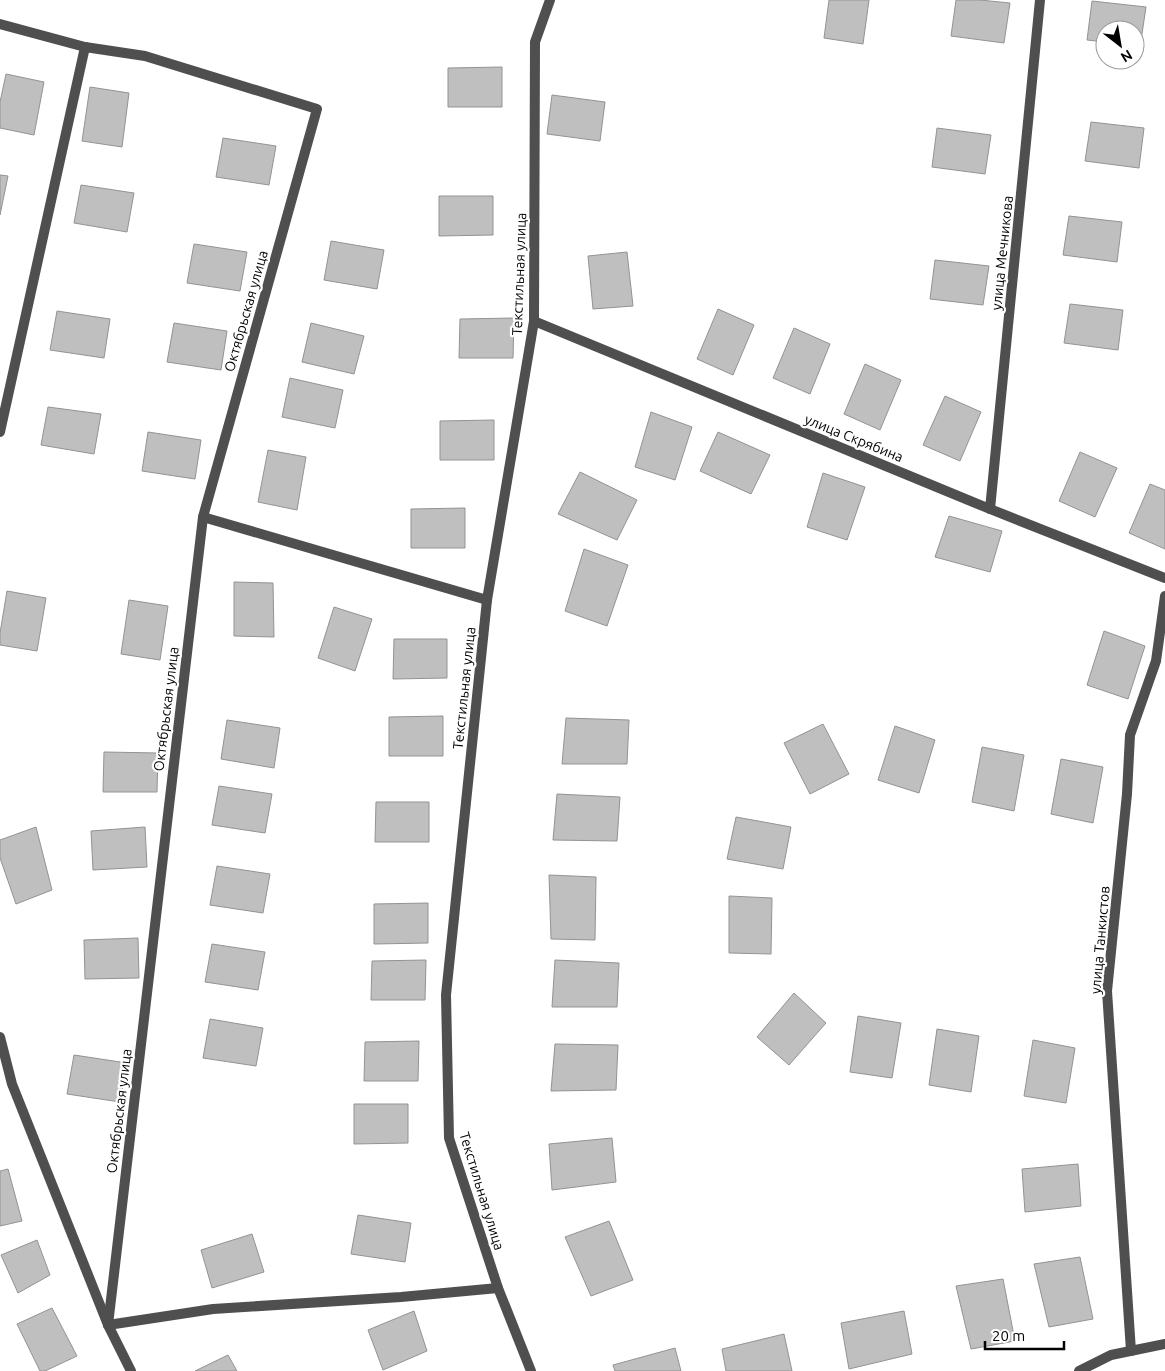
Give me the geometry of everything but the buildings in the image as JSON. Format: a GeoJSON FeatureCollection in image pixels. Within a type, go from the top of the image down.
{"type":"FeatureCollection","features":[{"type":"Feature","properties":{"kind":"street","name":"Текстильная улица"},"geometry":{"type":"LineString","coordinates":[[530,1371],[498,1288],[449,1138],[446,1004],[487,600],[534,321],[536,42],[550,0]]}},
{"type":"Feature","properties":{"kind":"street","name":"улица Мечникова"},"geometry":{"type":"LineString","coordinates":[[990,509],[1040,0]]}},
{"type":"Feature","properties":{"kind":"street"},"geometry":{"type":"LineString","coordinates":[[0,24],[85,46],[0,432]]}},
{"type":"Feature","properties":{"kind":"street","name":"Октябрьская улица"},"geometry":{"type":"LineString","coordinates":[[85,46],[145,56],[317,109],[202,517],[108,1326]]}},
{"type":"Feature","properties":{"kind":"street","name":"улица Скрябина"},"geometry":{"type":"LineString","coordinates":[[534,321],[990,509],[1165,578]]}},
{"type":"Feature","properties":{"kind":"street"},"geometry":{"type":"LineString","coordinates":[[202,517],[487,600]]}},
{"type":"Feature","properties":{"kind":"street","name":"улица Танкистов"},"geometry":{"type":"LineString","coordinates":[[1131,1351],[1107,991],[1127,794],[1130,735],[1156,661],[1165,596]]}},
{"type":"Feature","properties":{"kind":"street"},"geometry":{"type":"LineString","coordinates":[[0,1037],[12,1084],[108,1326],[131,1371]]}},
{"type":"Feature","properties":{"kind":"street"},"geometry":{"type":"LineString","coordinates":[[108,1326],[213,1309],[391,1298],[498,1288]]}},
{"type":"Feature","properties":{"kind":"street"},"geometry":{"type":"LineString","coordinates":[[1079,1371],[1111,1355],[1165,1344]]}}]}
